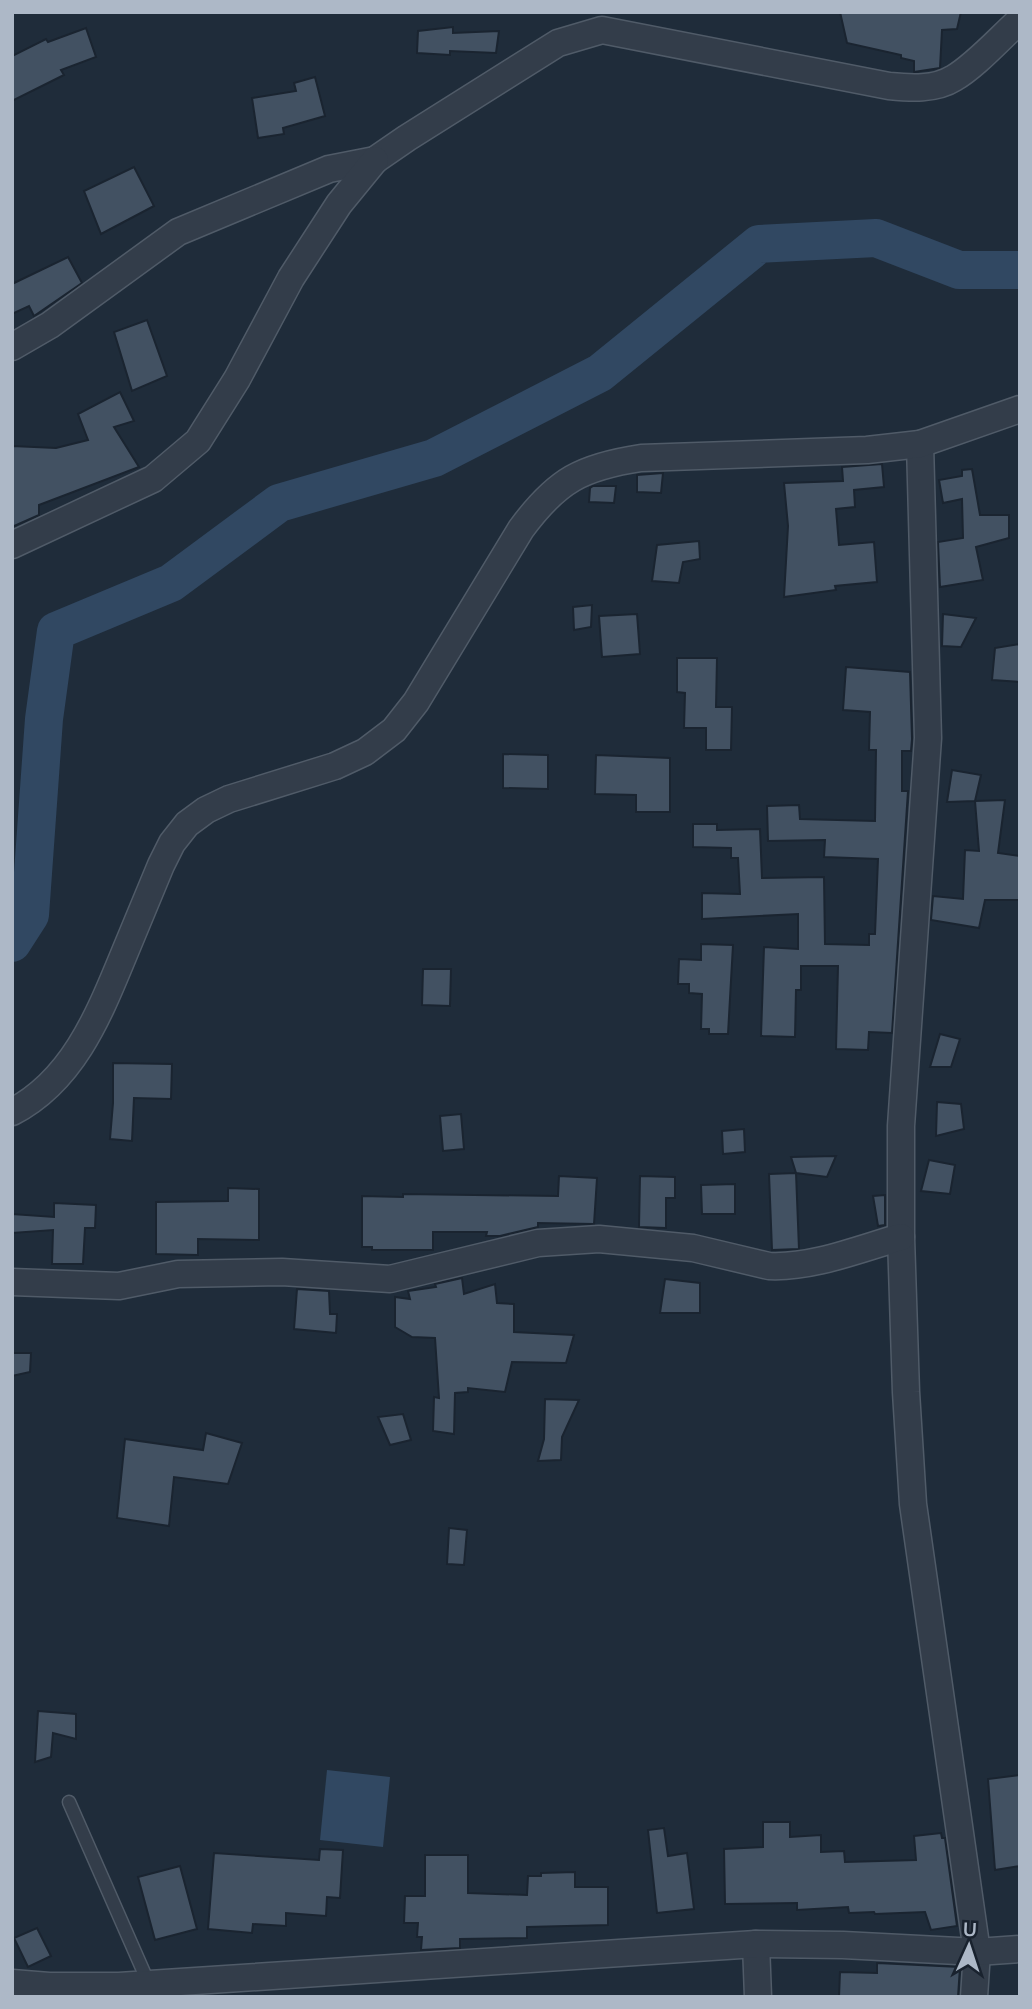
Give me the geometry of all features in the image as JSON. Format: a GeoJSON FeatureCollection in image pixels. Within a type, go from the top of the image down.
{"type":"FeatureCollection","features":[{"type":"Feature","properties":{"kind":"street"},"geometry":{"type":"LineString","coordinates":[[12,545],[153,479],[198,442],[237,379],[291,278],[339,204],[376,160],[558,43],[602,30],[911,88],[931,86],[953,79],[1020,20]]}},
{"type":"Feature","properties":{"kind":"street"},"geometry":{"type":"LineString","coordinates":[[12,348],[50,325],[178,232],[330,169],[376,160]]}},
{"type":"Feature","properties":{"kind":"street"},"geometry":{"type":"LineString","coordinates":[[12,1112],[46,1088],[80,1047],[98,1018],[161,865],[172,843],[187,824],[206,810],[229,799],[335,766],[365,752],[394,730],[416,702],[521,529],[554,490],[596,466],[642,458],[867,450],[920,444],[1020,410]]}},
{"type":"Feature","properties":{"kind":"street"},"geometry":{"type":"LineString","coordinates":[[920,444],[928,738],[902,1106],[901,1237],[906,1404],[913,1504],[977,1952],[974,1997]]}},
{"type":"Feature","properties":{"kind":"street"},"geometry":{"type":"LineString","coordinates":[[12,1282],[119,1286],[178,1275],[282,1272],[390,1279],[538,1243],[599,1239],[693,1248],[769,1266],[782,1266],[845,1253],[901,1237]]}},
{"type":"Feature","properties":{"kind":"street"},"geometry":{"type":"LineString","coordinates":[[756,1944],[758,1997]]}},
{"type":"Feature","properties":{"kind":"street"},"geometry":{"type":"LineString","coordinates":[[12,1983],[49,1986],[149,1984],[756,1944],[843,1945],[977,1952],[1020,1949]]}},
{"type":"Feature","properties":{"kind":"lane"},"geometry":{"type":"LineString","coordinates":[[69,1802],[149,1984]]}},
{"type":"Feature","properties":{"kind":"water"},"geometry":{"type":"Polygon","coordinates":[[[327,1770],[390,1777],[383,1847],[320,1840],[327,1770]]]}},
{"type":"Feature","properties":{"kind":"building"},"geometry":{"type":"Polygon","coordinates":[[[840,12],[961,12],[957,29],[942,30],[940,68],[914,72],[914,61],[901,58],[901,55],[847,43],[840,12]]]}},
{"type":"Feature","properties":{"kind":"building"},"geometry":{"type":"Polygon","coordinates":[[[453,27],[453,33],[499,31],[496,53],[417,53],[418,31],[453,27]]]}},
{"type":"Feature","properties":{"kind":"building"},"geometry":{"type":"Polygon","coordinates":[[[86,28],[96,57],[61,70],[64,75],[12,101],[12,56],[46,39],[48,42],[86,28]]]}},
{"type":"Feature","properties":{"kind":"building"},"geometry":{"type":"Polygon","coordinates":[[[315,77],[325,116],[283,128],[284,134],[258,138],[252,98],[296,91],[294,83],[315,77]]]}},
{"type":"Feature","properties":{"kind":"building"},"geometry":{"type":"Polygon","coordinates":[[[134,167],[154,206],[101,234],[84,191],[134,167]]]}},
{"type":"Feature","properties":{"kind":"building"},"geometry":{"type":"Polygon","coordinates":[[[68,257],[82,283],[34,316],[29,306],[12,314],[12,284],[68,257]]]}},
{"type":"Feature","properties":{"kind":"building"},"geometry":{"type":"Polygon","coordinates":[[[147,320],[167,376],[132,391],[114,332],[147,320]]]}},
{"type":"Feature","properties":{"kind":"building"},"geometry":{"type":"Polygon","coordinates":[[[120,392],[134,421],[114,427],[139,467],[39,505],[39,515],[12,527],[12,446],[56,448],[88,440],[78,414],[120,392]]]}},
{"type":"Feature","properties":{"kind":"building"},"geometry":{"type":"Polygon","coordinates":[[[882,464],[884,487],[854,490],[855,507],[836,509],[839,545],[874,542],[877,582],[835,586],[836,590],[784,597],[788,526],[784,483],[843,481],[842,467],[882,464]]]}},
{"type":"Feature","properties":{"kind":"building"},"geometry":{"type":"Polygon","coordinates":[[[972,469],[980,515],[1009,515],[1009,538],[976,547],[983,580],[940,587],[938,542],[963,538],[962,499],[943,503],[939,480],[962,476],[962,470],[972,469]]]}},
{"type":"Feature","properties":{"kind":"building"},"geometry":{"type":"Polygon","coordinates":[[[663,473],[661,493],[637,492],[637,475],[663,473]]]}},
{"type":"Feature","properties":{"kind":"building"},"geometry":{"type":"Polygon","coordinates":[[[616,486],[614,503],[589,502],[590,488],[616,486]]]}},
{"type":"Feature","properties":{"kind":"building"},"geometry":{"type":"Polygon","coordinates":[[[699,541],[700,559],[683,562],[679,583],[652,581],[657,545],[699,541]]]}},
{"type":"Feature","properties":{"kind":"building"},"geometry":{"type":"Polygon","coordinates":[[[592,605],[591,627],[574,630],[573,607],[592,605]]]}},
{"type":"Feature","properties":{"kind":"building"},"geometry":{"type":"Polygon","coordinates":[[[637,614],[640,654],[602,657],[599,616],[637,614]]]}},
{"type":"Feature","properties":{"kind":"building"},"geometry":{"type":"Polygon","coordinates":[[[943,614],[976,618],[961,647],[942,646],[943,614]]]}},
{"type":"Feature","properties":{"kind":"building"},"geometry":{"type":"Polygon","coordinates":[[[1020,644],[1020,682],[992,680],[995,648],[1020,644]]]}},
{"type":"Feature","properties":{"kind":"building"},"geometry":{"type":"Polygon","coordinates":[[[677,658],[717,658],[716,707],[732,707],[731,750],[706,750],[706,728],[684,728],[685,693],[677,692],[677,658]]]}},
{"type":"Feature","properties":{"kind":"building"},"geometry":{"type":"Polygon","coordinates":[[[846,667],[910,672],[912,739],[911,751],[902,751],[902,791],[908,791],[892,1033],[869,1032],[868,1050],[836,1049],[838,966],[801,966],[801,990],[796,990],[795,1037],[761,1036],[764,947],[798,949],[798,914],[702,919],[702,893],[740,894],[738,858],[731,858],[731,848],[693,847],[693,824],[717,824],[717,830],[760,829],[762,878],[824,877],[825,944],[869,945],[869,934],[875,934],[878,859],[824,857],[825,840],[768,841],[767,806],[799,805],[800,819],[875,821],[876,750],[869,750],[870,712],[843,710],[846,667]]]}},
{"type":"Feature","properties":{"kind":"building"},"geometry":{"type":"Polygon","coordinates":[[[503,754],[548,755],[548,789],[503,788],[503,754]]]}},
{"type":"Feature","properties":{"kind":"building"},"geometry":{"type":"Polygon","coordinates":[[[596,755],[670,758],[670,812],[636,812],[636,795],[595,794],[596,755]]]}},
{"type":"Feature","properties":{"kind":"building"},"geometry":{"type":"Polygon","coordinates":[[[952,770],[981,775],[975,801],[947,802],[952,770]]]}},
{"type":"Feature","properties":{"kind":"building"},"geometry":{"type":"Polygon","coordinates":[[[1005,800],[998,853],[1020,856],[1020,900],[985,900],[979,928],[931,920],[933,896],[963,899],[965,850],[979,851],[975,801],[1005,800]]]}},
{"type":"Feature","properties":{"kind":"building"},"geometry":{"type":"Polygon","coordinates":[[[701,944],[733,945],[728,1034],[709,1034],[709,1029],[701,1029],[702,994],[689,993],[689,984],[678,984],[679,959],[701,960],[701,944]]]}},
{"type":"Feature","properties":{"kind":"building"},"geometry":{"type":"Polygon","coordinates":[[[423,969],[451,969],[450,1006],[422,1005],[423,969]]]}},
{"type":"Feature","properties":{"kind":"building"},"geometry":{"type":"Polygon","coordinates":[[[940,1034],[960,1039],[951,1067],[930,1067],[940,1034]]]}},
{"type":"Feature","properties":{"kind":"building"},"geometry":{"type":"Polygon","coordinates":[[[113,1063],[172,1064],[171,1099],[134,1098],[132,1141],[110,1139],[113,1063]]]}},
{"type":"Feature","properties":{"kind":"building"},"geometry":{"type":"Polygon","coordinates":[[[937,1102],[961,1104],[964,1129],[936,1136],[937,1102]]]}},
{"type":"Feature","properties":{"kind":"building"},"geometry":{"type":"Polygon","coordinates":[[[461,1114],[464,1149],[443,1151],[440,1116],[461,1114]]]}},
{"type":"Feature","properties":{"kind":"building"},"geometry":{"type":"Polygon","coordinates":[[[744,1129],[745,1152],[723,1154],[722,1131],[744,1129]]]}},
{"type":"Feature","properties":{"kind":"building"},"geometry":{"type":"Polygon","coordinates":[[[836,1156],[827,1177],[796,1173],[791,1157],[836,1156]]]}},
{"type":"Feature","properties":{"kind":"building"},"geometry":{"type":"Polygon","coordinates":[[[929,1160],[955,1165],[950,1194],[921,1191],[929,1160]]]}},
{"type":"Feature","properties":{"kind":"building"},"geometry":{"type":"Polygon","coordinates":[[[796,1173],[799,1249],[772,1250],[769,1174],[796,1173]]]}},
{"type":"Feature","properties":{"kind":"building"},"geometry":{"type":"Polygon","coordinates":[[[559,1176],[597,1178],[594,1224],[538,1223],[538,1227],[500,1236],[486,1236],[487,1232],[433,1232],[433,1250],[372,1250],[372,1247],[362,1247],[362,1196],[558,1196],[559,1176]]]}},
{"type":"Feature","properties":{"kind":"building"},"geometry":{"type":"Polygon","coordinates":[[[640,1176],[675,1177],[675,1198],[666,1198],[666,1228],[639,1227],[640,1176]]]}},
{"type":"Feature","properties":{"kind":"building"},"geometry":{"type":"Polygon","coordinates":[[[735,1184],[735,1214],[702,1214],[701,1185],[735,1184]]]}},
{"type":"Feature","properties":{"kind":"building"},"geometry":{"type":"Polygon","coordinates":[[[228,1188],[259,1189],[259,1240],[198,1239],[198,1255],[156,1254],[156,1202],[228,1201],[228,1188]]]}},
{"type":"Feature","properties":{"kind":"building"},"geometry":{"type":"Polygon","coordinates":[[[885,1195],[885,1225],[878,1226],[873,1196],[885,1195]]]}},
{"type":"Feature","properties":{"kind":"building"},"geometry":{"type":"Polygon","coordinates":[[[54,1203],[96,1205],[95,1228],[85,1228],[83,1264],[52,1264],[53,1230],[12,1233],[12,1214],[54,1217],[54,1203]]]}},
{"type":"Feature","properties":{"kind":"building"},"geometry":{"type":"Polygon","coordinates":[[[462,1278],[464,1294],[495,1284],[497,1303],[514,1304],[514,1332],[574,1335],[566,1363],[512,1362],[505,1392],[468,1388],[468,1392],[455,1393],[454,1434],[433,1431],[434,1397],[439,1398],[435,1338],[412,1337],[395,1327],[395,1297],[410,1299],[408,1291],[436,1287],[435,1284],[462,1278]]]}},
{"type":"Feature","properties":{"kind":"building"},"geometry":{"type":"Polygon","coordinates":[[[665,1279],[700,1283],[700,1313],[660,1313],[665,1279]]]}},
{"type":"Feature","properties":{"kind":"building"},"geometry":{"type":"Polygon","coordinates":[[[297,1289],[329,1291],[330,1314],[337,1314],[336,1333],[294,1329],[297,1289]]]}},
{"type":"Feature","properties":{"kind":"building"},"geometry":{"type":"Polygon","coordinates":[[[12,1353],[31,1353],[30,1372],[12,1376],[12,1353]]]}},
{"type":"Feature","properties":{"kind":"building"},"geometry":{"type":"Polygon","coordinates":[[[545,1399],[579,1400],[562,1437],[561,1460],[538,1461],[544,1439],[545,1399]]]}},
{"type":"Feature","properties":{"kind":"building"},"geometry":{"type":"Polygon","coordinates":[[[403,1414],[411,1440],[390,1445],[378,1417],[403,1414]]]}},
{"type":"Feature","properties":{"kind":"building"},"geometry":{"type":"Polygon","coordinates":[[[206,1433],[242,1443],[228,1484],[174,1477],[169,1526],[117,1518],[125,1439],[203,1450],[206,1433]]]}},
{"type":"Feature","properties":{"kind":"building"},"geometry":{"type":"Polygon","coordinates":[[[449,1528],[467,1530],[464,1565],[447,1564],[449,1528]]]}},
{"type":"Feature","properties":{"kind":"building"},"geometry":{"type":"Polygon","coordinates":[[[38,1711],[76,1714],[76,1739],[53,1733],[51,1757],[35,1762],[38,1711]]]}},
{"type":"Feature","properties":{"kind":"building"},"geometry":{"type":"Polygon","coordinates":[[[1020,1775],[1020,1866],[995,1870],[988,1779],[1020,1775]]]}},
{"type":"Feature","properties":{"kind":"building"},"geometry":{"type":"Polygon","coordinates":[[[763,1822],[790,1822],[790,1837],[821,1835],[821,1852],[844,1851],[845,1862],[916,1860],[914,1836],[941,1833],[942,1838],[945,1838],[957,1926],[931,1930],[925,1912],[849,1913],[848,1907],[797,1910],[797,1903],[725,1904],[724,1849],[763,1847],[763,1822]]]}},
{"type":"Feature","properties":{"kind":"building"},"geometry":{"type":"Polygon","coordinates":[[[664,1828],[668,1856],[687,1853],[694,1909],[657,1913],[648,1830],[664,1828]]]}},
{"type":"Feature","properties":{"kind":"building"},"geometry":{"type":"Polygon","coordinates":[[[320,1849],[343,1850],[340,1898],[327,1897],[326,1916],[286,1913],[286,1926],[253,1924],[252,1933],[208,1929],[214,1853],[319,1860],[320,1849]]]}},
{"type":"Feature","properties":{"kind":"building"},"geometry":{"type":"Polygon","coordinates":[[[425,1855],[468,1855],[468,1893],[527,1895],[528,1876],[575,1872],[575,1887],[608,1887],[608,1925],[527,1927],[527,1938],[460,1939],[460,1948],[421,1950],[422,1937],[417,1937],[418,1923],[404,1923],[405,1896],[425,1896],[425,1855]]]}},
{"type":"Feature","properties":{"kind":"building"},"geometry":{"type":"Polygon","coordinates":[[[180,1866],[197,1929],[155,1940],[138,1877],[180,1866]]]}},
{"type":"Feature","properties":{"kind":"building"},"geometry":{"type":"Polygon","coordinates":[[[37,1928],[51,1956],[28,1967],[14,1938],[37,1928]]]}},
{"type":"Feature","properties":{"kind":"building"},"geometry":{"type":"Polygon","coordinates":[[[877,1963],[960,1967],[958,1997],[839,1997],[840,1972],[877,1973],[877,1963]]]}},
{"type":"Feature","properties":{"kind":"waterway"},"geometry":{"type":"LineString","coordinates":[[12,943],[30,915],[44,719],[56,631],[171,583],[279,503],[434,458],[600,373],[759,244],[876,238],[959,270],[1020,270]]}}]}
